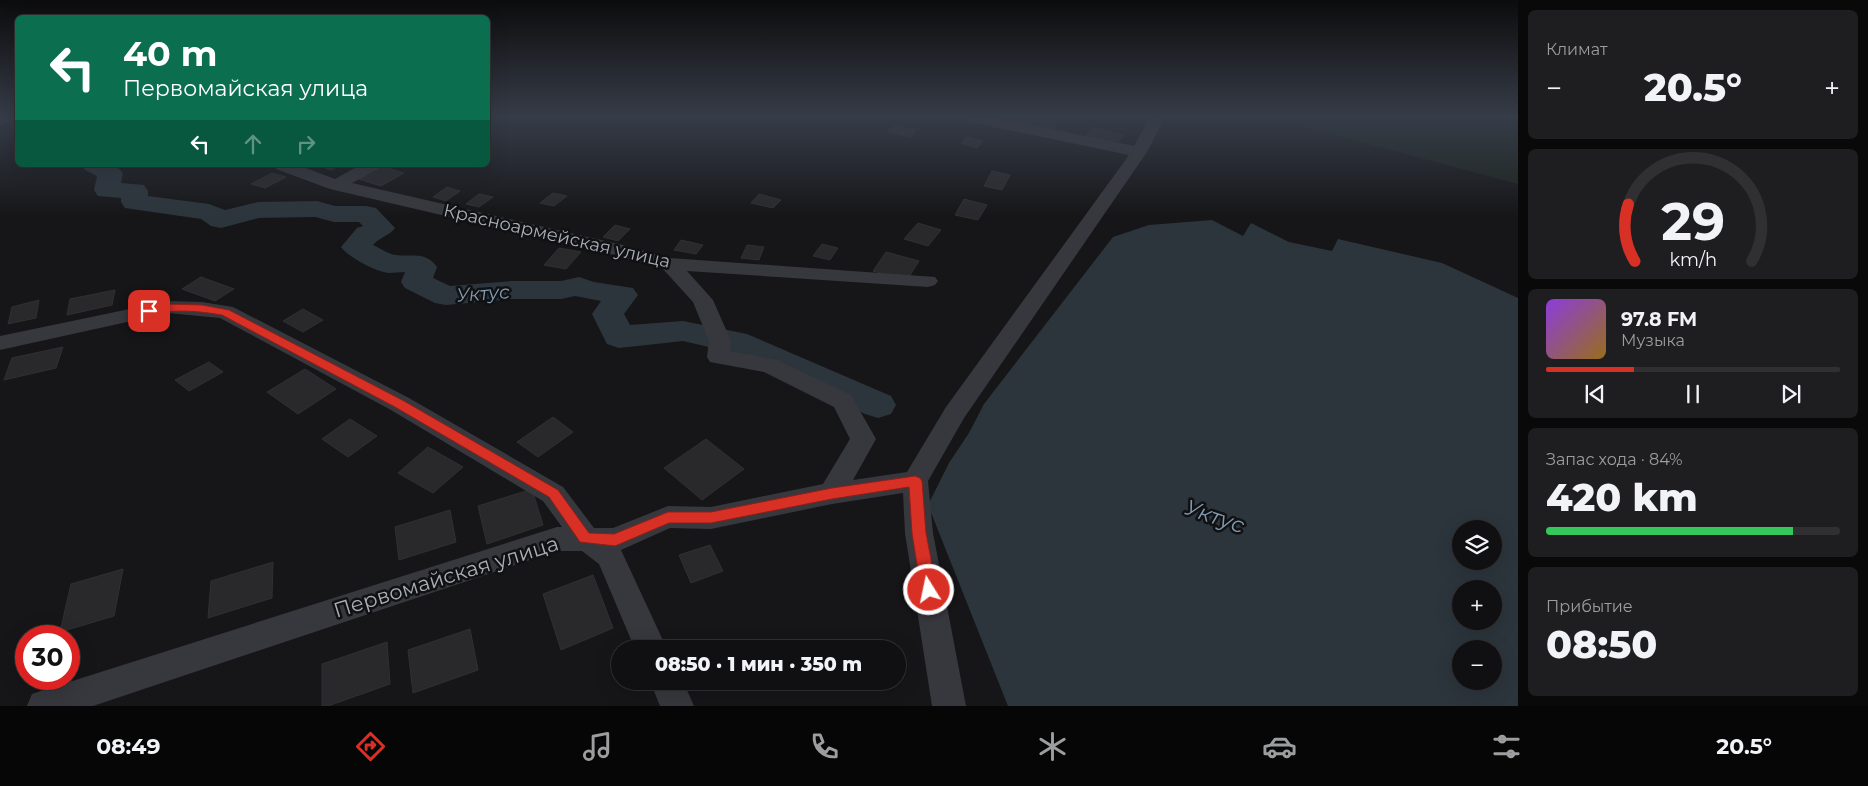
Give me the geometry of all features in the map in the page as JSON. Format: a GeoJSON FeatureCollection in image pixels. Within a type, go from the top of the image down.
{"type":"FeatureCollection","features":[{"type":"Feature","properties":{"kind":"street"},"geometry":{"type":"LineString","coordinates":[[948,706],[919,533],[915,481],[955,413],[1139,152],[1129,150]]}},
{"type":"Feature","properties":{"kind":"street","name":"Красноармейская улица"},"geometry":{"type":"LineString","coordinates":[[287,167],[336,185],[624,250],[669,264],[928,281]]}},
{"type":"Feature","properties":{"kind":"street"},"geometry":{"type":"LineString","coordinates":[[336,185],[368,167]]}},
{"type":"Feature","properties":{"kind":"street"},"geometry":{"type":"LineString","coordinates":[[669,264],[703,300],[720,341],[718,358],[768,365],[843,401],[863,439],[832,493]]}},
{"type":"Feature","properties":{"kind":"street"},"geometry":{"type":"LineString","coordinates":[[0,343],[168,307],[225,312],[365,386],[553,494],[586,538],[610,556],[647,640]]}},
{"type":"Feature","properties":{"kind":"street","name":"Первомайская улица"},"geometry":{"type":"LineString","coordinates":[[44,706],[557,539],[615,540],[668,517],[711,518],[832,493],[915,481]]}},
{"type":"Feature","properties":{"kind":"street"},"geometry":{"type":"LineString","coordinates":[[670,690],[677,706]]}},
{"type":"Feature","properties":{"kind":"shaded area"},"geometry":{"type":"Polygon","coordinates":[[[1390,150],[1518,150],[1518,184],[1390,150]]]}},
{"type":"Feature","properties":{"kind":"water"},"geometry":{"type":"Polygon","coordinates":[[[1212,220],[1243,236],[1251,223],[1289,242],[1332,251],[1338,239],[1442,263],[1518,298],[1518,706],[1008,706],[928,505],[949,463],[969,433],[984,404],[1113,237],[1149,225],[1212,220]]]}},
{"type":"Feature","properties":{"kind":"building"},"geometry":{"type":"Polygon","coordinates":[[[322,167],[337,167],[331,170],[322,167]]]}},
{"type":"Feature","properties":{"kind":"building"},"geometry":{"type":"Polygon","coordinates":[[[380,167],[404,173],[381,186],[359,179],[380,167]]]}},
{"type":"Feature","properties":{"kind":"building"},"geometry":{"type":"Polygon","coordinates":[[[992,171],[1010,175],[1002,190],[984,186],[992,171]]]}},
{"type":"Feature","properties":{"kind":"building"},"geometry":{"type":"Polygon","coordinates":[[[272,173],[286,177],[265,188],[251,184],[272,173]]]}},
{"type":"Feature","properties":{"kind":"building"},"geometry":{"type":"Polygon","coordinates":[[[447,187],[460,191],[446,201],[433,197],[447,187]]]}},
{"type":"Feature","properties":{"kind":"building"},"geometry":{"type":"Polygon","coordinates":[[[553,193],[567,196],[554,206],[540,203],[553,193]]]}},
{"type":"Feature","properties":{"kind":"building"},"geometry":{"type":"Polygon","coordinates":[[[479,194],[493,197],[479,207],[466,204],[479,194]]]}},
{"type":"Feature","properties":{"kind":"building"},"geometry":{"type":"Polygon","coordinates":[[[759,194],[781,200],[773,208],[751,203],[759,194]]]}},
{"type":"Feature","properties":{"kind":"building"},"geometry":{"type":"Polygon","coordinates":[[[964,199],[987,205],[978,220],[955,215],[964,199]]]}},
{"type":"Feature","properties":{"kind":"building"},"geometry":{"type":"Polygon","coordinates":[[[918,223],[941,230],[928,246],[904,239],[918,223]]]}},
{"type":"Feature","properties":{"kind":"building"},"geometry":{"type":"Polygon","coordinates":[[[615,225],[630,229],[618,241],[603,237],[615,225]]]}},
{"type":"Feature","properties":{"kind":"building"},"geometry":{"type":"Polygon","coordinates":[[[681,240],[703,245],[696,254],[674,250],[681,240]]]}},
{"type":"Feature","properties":{"kind":"building"},"geometry":{"type":"Polygon","coordinates":[[[822,244],[838,248],[830,260],[813,256],[822,244]]]}},
{"type":"Feature","properties":{"kind":"building"},"geometry":{"type":"Polygon","coordinates":[[[747,245],[764,247],[759,260],[741,258],[747,245]]]}},
{"type":"Feature","properties":{"kind":"building"},"geometry":{"type":"Polygon","coordinates":[[[559,248],[581,252],[566,269],[544,265],[559,248]]]}},
{"type":"Feature","properties":{"kind":"building"},"geometry":{"type":"Polygon","coordinates":[[[886,252],[919,261],[907,280],[873,271],[886,252]]]}},
{"type":"Feature","properties":{"kind":"building"},"geometry":{"type":"Polygon","coordinates":[[[201,277],[234,289],[215,301],[182,289],[201,277]]]}},
{"type":"Feature","properties":{"kind":"building"},"geometry":{"type":"Polygon","coordinates":[[[115,290],[112,305],[67,315],[70,299],[115,290]]]}},
{"type":"Feature","properties":{"kind":"building"},"geometry":{"type":"Polygon","coordinates":[[[39,300],[36,318],[8,324],[12,307],[39,300]]]}},
{"type":"Feature","properties":{"kind":"building"},"geometry":{"type":"Polygon","coordinates":[[[303,309],[323,320],[303,332],[283,321],[303,309]]]}},
{"type":"Feature","properties":{"kind":"building"},"geometry":{"type":"Polygon","coordinates":[[[63,347],[56,368],[4,380],[12,358],[63,347]]]}},
{"type":"Feature","properties":{"kind":"building"},"geometry":{"type":"Polygon","coordinates":[[[209,362],[223,372],[189,391],[175,380],[209,362]]]}},
{"type":"Feature","properties":{"kind":"building"},"geometry":{"type":"Polygon","coordinates":[[[305,369],[336,389],[298,414],[267,392],[305,369]]]}},
{"type":"Feature","properties":{"kind":"building"},"geometry":{"type":"Polygon","coordinates":[[[553,417],[573,432],[538,457],[517,442],[553,417]]]}},
{"type":"Feature","properties":{"kind":"building"},"geometry":{"type":"Polygon","coordinates":[[[350,419],[377,436],[348,457],[322,439],[350,419]]]}},
{"type":"Feature","properties":{"kind":"building"},"geometry":{"type":"Polygon","coordinates":[[[706,439],[744,469],[702,500],[664,468],[706,439]]]}},
{"type":"Feature","properties":{"kind":"building"},"geometry":{"type":"Polygon","coordinates":[[[428,447],[463,467],[433,493],[398,473],[428,447]]]}},
{"type":"Feature","properties":{"kind":"building"},"geometry":{"type":"Polygon","coordinates":[[[532,489],[543,525],[487,544],[478,506],[532,489]]]}},
{"type":"Feature","properties":{"kind":"building"},"geometry":{"type":"Polygon","coordinates":[[[450,510],[456,542],[399,560],[395,527],[450,510]]]}},
{"type":"Feature","properties":{"kind":"building"},"geometry":{"type":"Polygon","coordinates":[[[710,545],[723,571],[691,583],[679,555],[710,545]]]}},
{"type":"Feature","properties":{"kind":"building"},"geometry":{"type":"Polygon","coordinates":[[[273,562],[272,598],[208,618],[211,581],[273,562]]]}},
{"type":"Feature","properties":{"kind":"building"},"geometry":{"type":"Polygon","coordinates":[[[123,569],[114,616],[80,626],[62,625],[71,584],[123,569]]]}},
{"type":"Feature","properties":{"kind":"building"},"geometry":{"type":"Polygon","coordinates":[[[593,575],[613,628],[561,650],[543,594],[593,575]]]}},
{"type":"Feature","properties":{"kind":"building"},"geometry":{"type":"Polygon","coordinates":[[[470,629],[478,670],[413,693],[408,650],[470,629]]]}},
{"type":"Feature","properties":{"kind":"building"},"geometry":{"type":"Polygon","coordinates":[[[387,642],[390,684],[328,706],[322,706],[322,664],[387,642]]]}},
{"type":"Feature","properties":{"kind":"waterway","name":"Уктус"},"geometry":{"type":"LineString","coordinates":[[98,167],[110,173],[107,190],[135,191],[134,202],[209,212],[221,220],[258,210],[317,209],[334,214],[366,214],[381,228],[367,234],[355,247],[389,264],[415,263],[422,267],[416,282],[446,296],[512,290],[561,290],[579,286],[586,290],[622,295],[608,314],[619,337],[683,331],[735,342],[878,405]]}},
{"type":"Feature","properties":{"kind":"route"},"geometry":{"type":"LineString","coordinates":[[149,311],[168,307],[225,312],[400,404],[553,494],[586,538],[615,540],[668,517],[711,518],[832,493],[915,481],[919,533],[929,590]]}}]}
